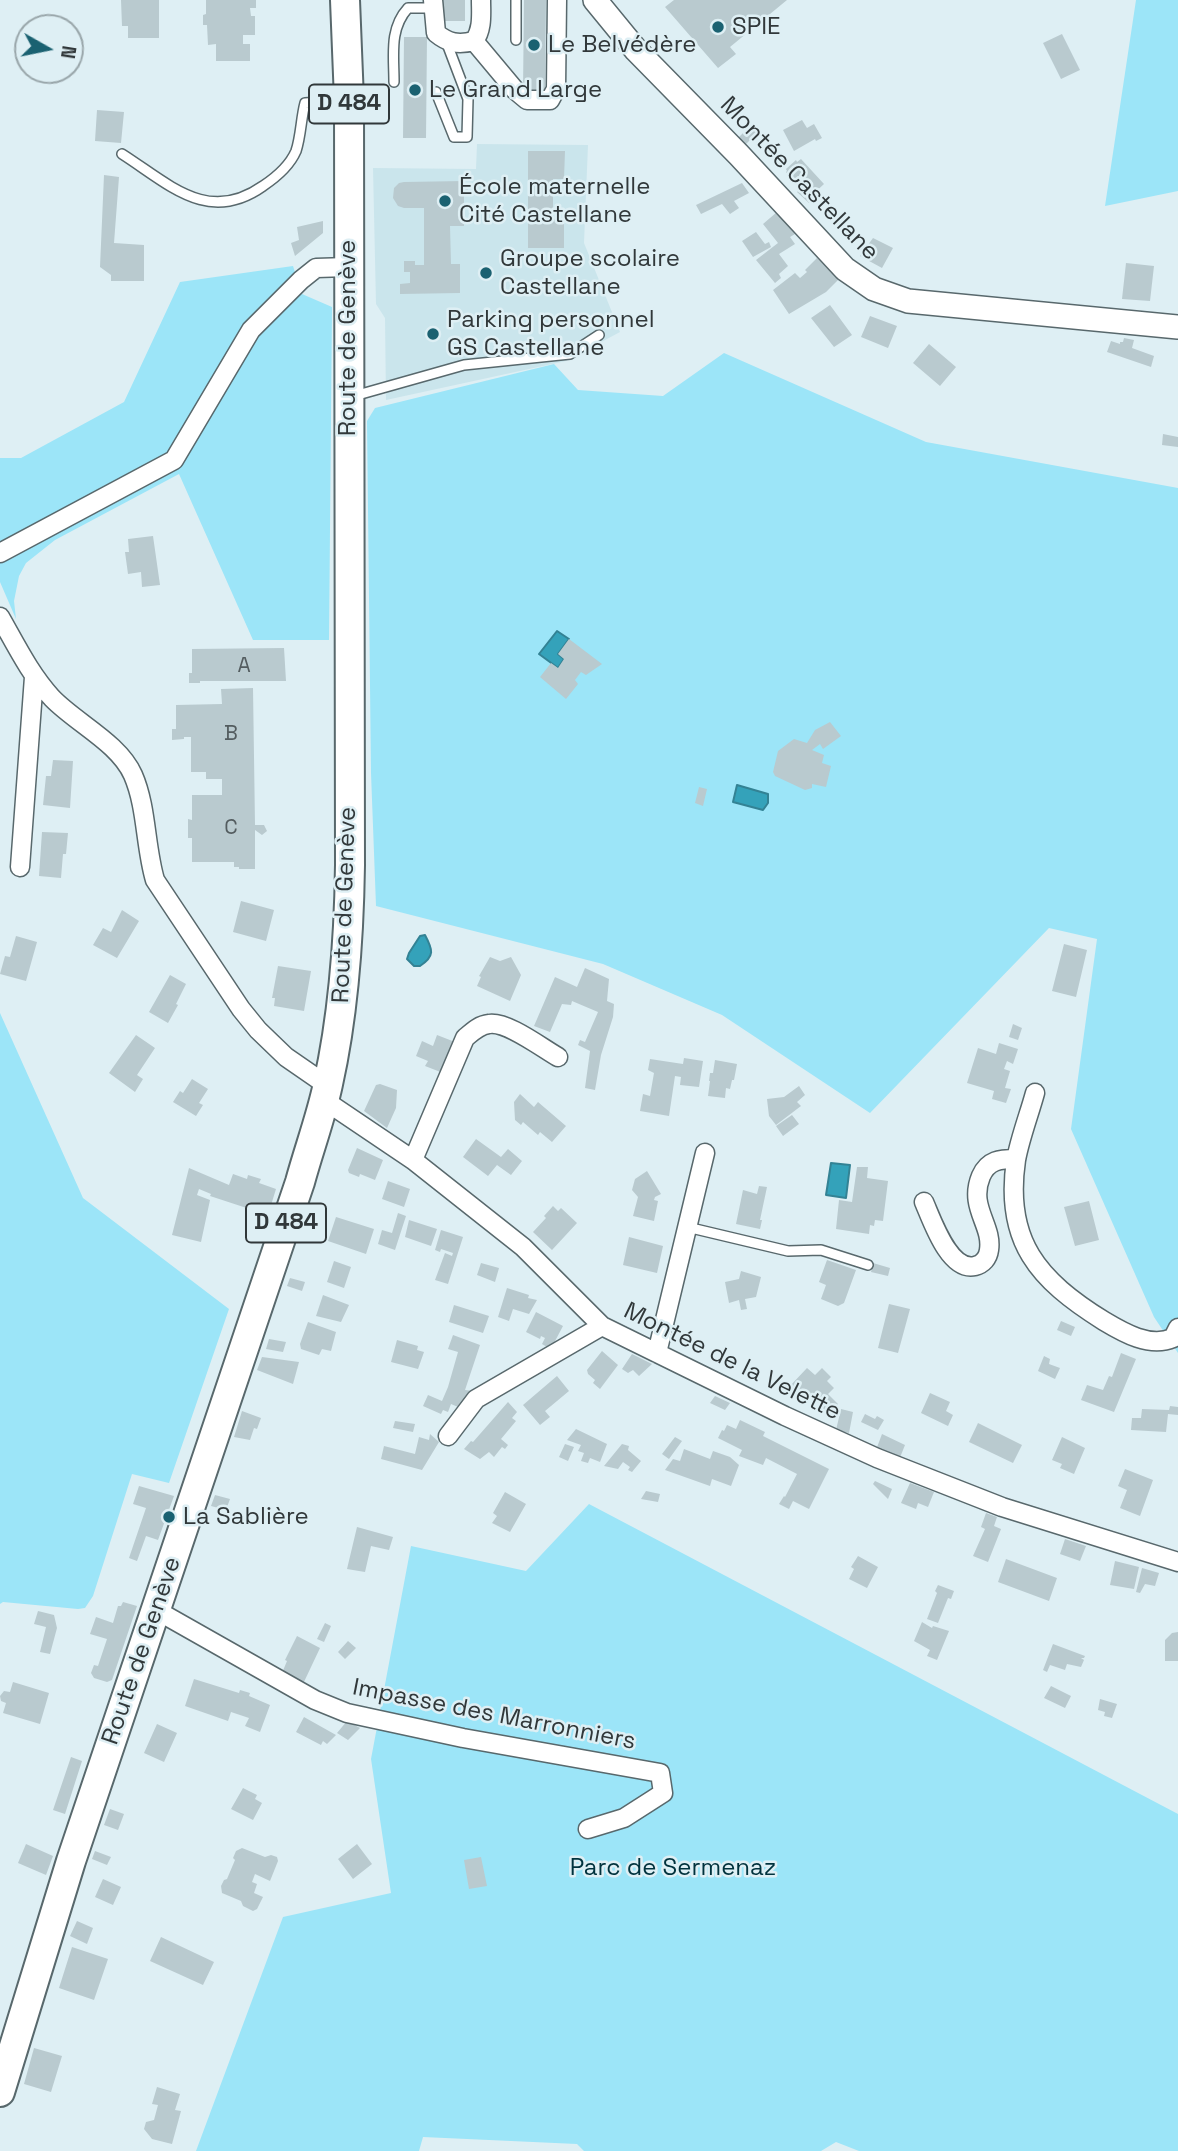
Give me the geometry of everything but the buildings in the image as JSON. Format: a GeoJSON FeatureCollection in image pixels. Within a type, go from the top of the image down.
{"type":"FeatureCollection","features":[{"type":"Feature","properties":{"kind":"main road","name":"Route de Genève"},"geometry":{"type":"LineString","coordinates":[[0,2092],[71,1861],[300,1182],[326,1093],[338,1033],[349,938],[349,100],[345,0]]}},
{"type":"Feature","properties":{"kind":"street"},"geometry":{"type":"LineString","coordinates":[[433,4],[436,33],[446,41],[456,43],[474,41],[478,36],[481,0]]}},
{"type":"Feature","properties":{"kind":"street"},"geometry":{"type":"LineString","coordinates":[[474,41],[515,90],[527,100],[550,100],[556,89],[558,0]]}},
{"type":"Feature","properties":{"kind":"street","name":"Montée Castellane"},"geometry":{"type":"LineString","coordinates":[[595,0],[636,50],[739,155],[845,270],[874,289],[908,301],[1178,327]]}},
{"type":"Feature","properties":{"kind":"street"},"geometry":{"type":"LineString","coordinates":[[0,553],[174,460],[251,330],[300,280],[316,268],[348,267]]}},
{"type":"Feature","properties":{"kind":"street","name":"Montée de la Velette"},"geometry":{"type":"LineString","coordinates":[[0,617],[34,677],[54,700],[117,753],[132,773],[139,793],[148,856],[155,880],[241,1009],[258,1030],[326,1093],[523,1247],[602,1326],[877,1458],[1002,1507],[1178,1562]]}},
{"type":"Feature","properties":{"kind":"street"},"geometry":{"type":"LineString","coordinates":[[20,867],[34,677]]}},
{"type":"Feature","properties":{"kind":"street"},"geometry":{"type":"LineString","coordinates":[[413,1160],[465,1038],[477,1028],[490,1024],[504,1026],[558,1057]]}},
{"type":"Feature","properties":{"kind":"street"},"geometry":{"type":"LineString","coordinates":[[1035,1093],[1016,1158],[1013,1197],[1016,1223],[1026,1250],[1045,1274],[1069,1297],[1109,1324],[1147,1341],[1164,1342],[1174,1338],[1178,1328]]}},
{"type":"Feature","properties":{"kind":"street"},"geometry":{"type":"LineString","coordinates":[[657,1353],[705,1153]]}},
{"type":"Feature","properties":{"kind":"street"},"geometry":{"type":"LineString","coordinates":[[923,1202],[948,1253],[967,1266],[976,1266],[985,1260],[989,1253],[989,1242],[976,1198],[977,1187],[989,1164],[998,1159],[1016,1158]]}},
{"type":"Feature","properties":{"kind":"street"},"geometry":{"type":"LineString","coordinates":[[448,1436],[476,1399],[602,1326]]}},
{"type":"Feature","properties":{"kind":"street","name":"Impasse des Marronniers"},"geometry":{"type":"LineString","coordinates":[[156,1610],[315,1700],[346,1713],[463,1738],[660,1773],[663,1793],[624,1818],[588,1829]]}},
{"type":"Feature","properties":{"kind":"lane"},"geometry":{"type":"LineString","coordinates":[[516,0],[516,40]]}},
{"type":"Feature","properties":{"kind":"lane"},"geometry":{"type":"LineString","coordinates":[[394,82],[393,34],[399,18],[408,8],[433,4]]}},
{"type":"Feature","properties":{"kind":"lane"},"geometry":{"type":"LineString","coordinates":[[436,92],[454,137],[467,138],[468,99],[446,41]]}},
{"type":"Feature","properties":{"kind":"lane"},"geometry":{"type":"LineString","coordinates":[[122,154],[176,189],[205,203],[230,202],[255,192],[278,176],[296,151],[305,103],[349,100]]}},
{"type":"Feature","properties":{"kind":"lane"},"geometry":{"type":"LineString","coordinates":[[349,398],[464,365],[570,354],[598,335]]}},
{"type":"Feature","properties":{"kind":"lane"},"geometry":{"type":"LineString","coordinates":[[687,1227],[788,1251],[821,1250],[868,1265]]}},
{"type":"Feature","properties":{"kind":"shaded area","name":"Groupe scolaire Castellane"},"geometry":{"type":"Polygon","coordinates":[[[477,144],[588,145],[584,243],[620,332],[566,361],[386,400],[385,318],[376,304],[373,168],[476,169],[477,144]]]}},
{"type":"Feature","properties":{"kind":"shaded area"},"geometry":{"type":"Polygon","coordinates":[[[557,631],[569,639],[558,654],[564,659],[558,668],[539,654],[557,631]]]}},
{"type":"Feature","properties":{"kind":"shaded area"},"geometry":{"type":"Polygon","coordinates":[[[737,785],[768,794],[768,803],[763,810],[733,802],[737,785]]]}},
{"type":"Feature","properties":{"kind":"shaded area"},"geometry":{"type":"Polygon","coordinates":[[[425,935],[431,949],[430,956],[420,966],[414,966],[407,959],[409,953],[420,936],[425,935]]]}},
{"type":"Feature","properties":{"kind":"shaded area"},"geometry":{"type":"Polygon","coordinates":[[[831,1163],[850,1165],[846,1198],[826,1195],[831,1163]]]}},
{"type":"Feature","properties":{"kind":"green space"},"geometry":{"type":"Polygon","coordinates":[[[1136,0],[1178,0],[1178,191],[1105,206],[1136,0]]]}},
{"type":"Feature","properties":{"kind":"green space"},"geometry":{"type":"Polygon","coordinates":[[[293,266],[302,294],[332,307],[329,640],[253,640],[179,474],[55,540],[26,563],[19,576],[14,601],[16,619],[0,582],[0,458],[21,458],[124,402],[180,282],[293,266]]]}},
{"type":"Feature","properties":{"kind":"green space"},"geometry":{"type":"Polygon","coordinates":[[[724,353],[926,442],[1178,488],[1178,1353],[1154,1317],[1071,1129],[1097,939],[1049,928],[870,1113],[722,1015],[603,964],[376,906],[371,773],[367,421],[375,408],[554,364],[578,390],[663,396],[724,353]]]}},
{"type":"Feature","properties":{"kind":"green space"},"geometry":{"type":"Polygon","coordinates":[[[0,1013],[83,1198],[229,1309],[169,1483],[132,1474],[93,1596],[85,1608],[78,1609],[3,1602],[0,1604],[0,1013]]]}},
{"type":"Feature","properties":{"kind":"green space","name":"Parc de Sermenaz"},"geometry":{"type":"Polygon","coordinates":[[[589,1504],[1178,1814],[1178,2151],[859,2151],[836,2142],[821,2151],[584,2151],[577,2144],[423,2137],[419,2151],[196,2151],[283,1917],[391,1893],[371,1759],[411,1546],[526,1571],[589,1504]]]}},
{"type":"Feature","properties":{"kind":"place","name":"SPIE"},"geometry":{"type":"Point","coordinates":[718,27]}},
{"type":"Feature","properties":{"kind":"place","name":"Le Belvédère"},"geometry":{"type":"Point","coordinates":[534,45]}},
{"type":"Feature","properties":{"kind":"place","name":"Le Grand Large"},"geometry":{"type":"Point","coordinates":[415,90]}},
{"type":"Feature","properties":{"kind":"place","name":"École maternelle Cité Castellane"},"geometry":{"type":"Point","coordinates":[445,201]}},
{"type":"Feature","properties":{"kind":"place","name":"Groupe scolaire Castellane"},"geometry":{"type":"Point","coordinates":[486,273]}},
{"type":"Feature","properties":{"kind":"place","name":"Parking personnel GS Castellane"},"geometry":{"type":"Point","coordinates":[433,334]}},
{"type":"Feature","properties":{"kind":"place","name":"La Sablière"},"geometry":{"type":"Point","coordinates":[169,1517]}}]}
